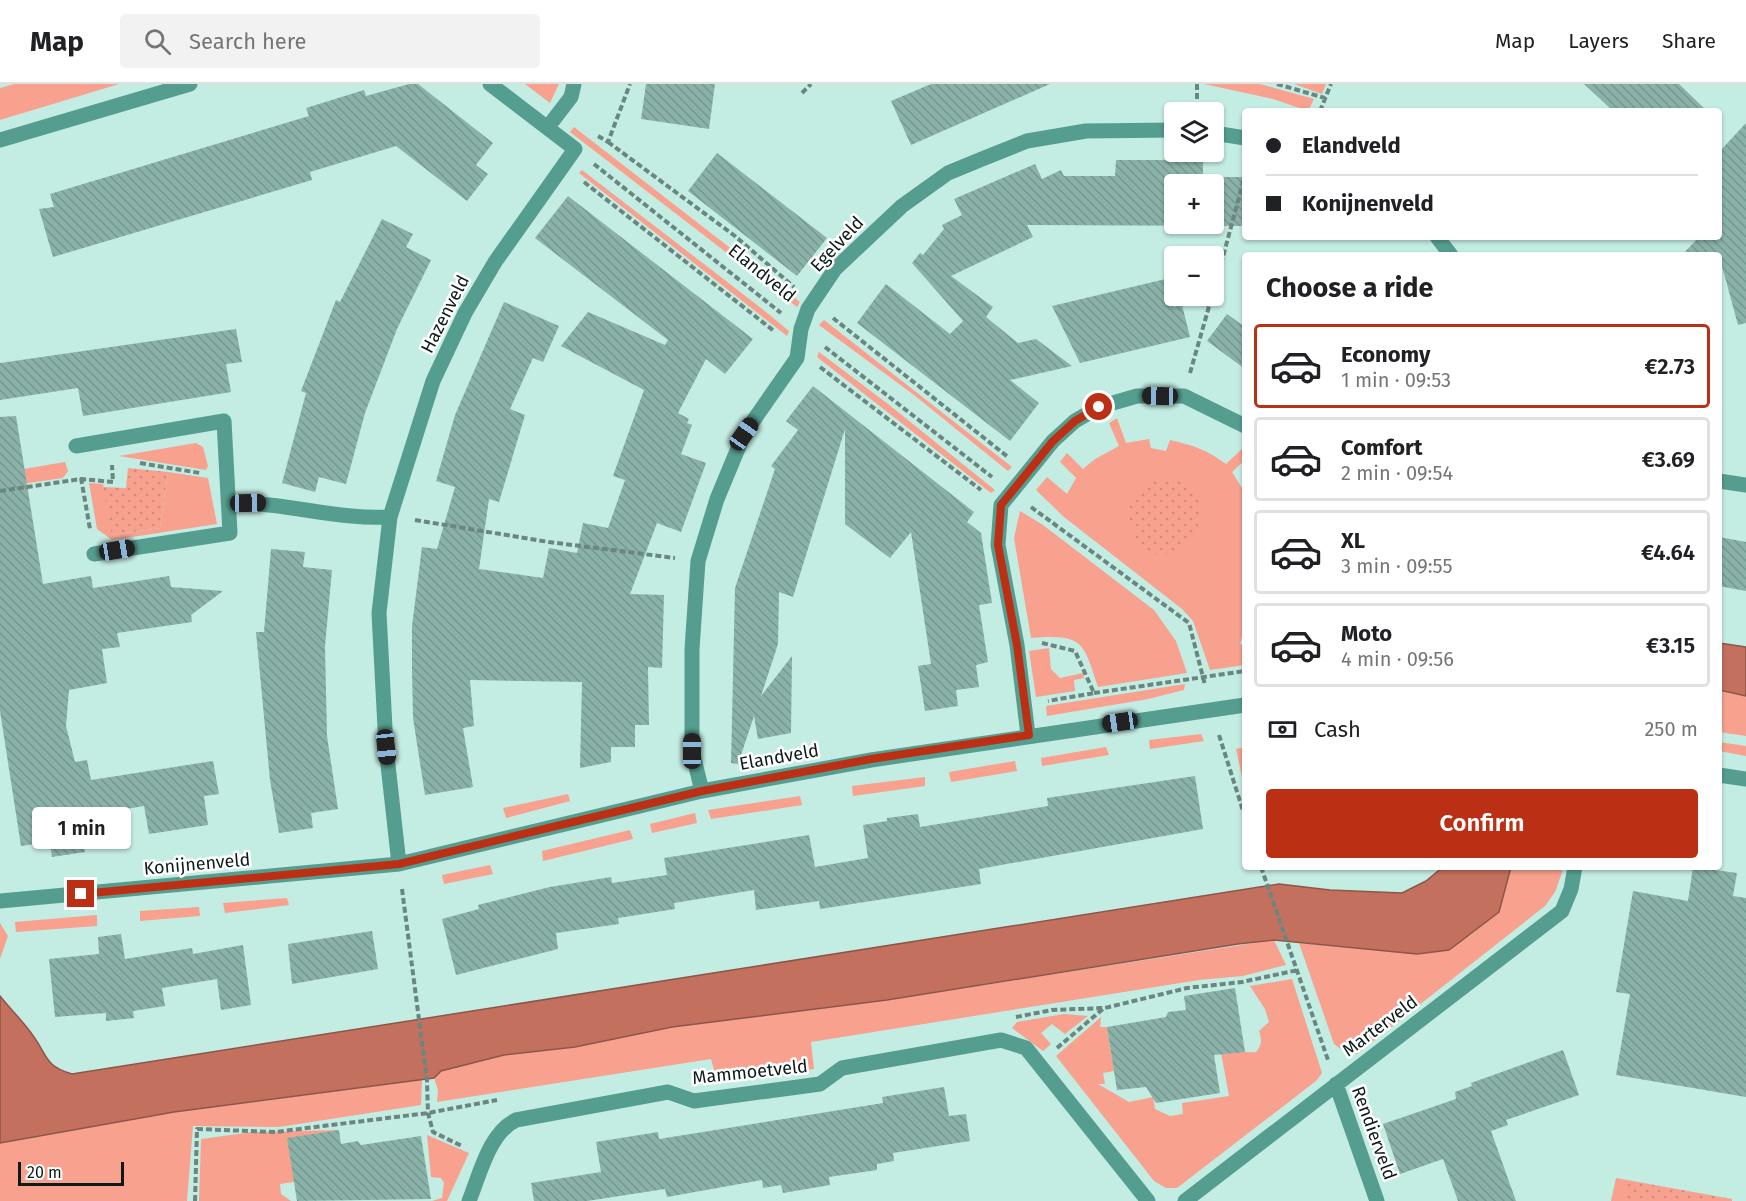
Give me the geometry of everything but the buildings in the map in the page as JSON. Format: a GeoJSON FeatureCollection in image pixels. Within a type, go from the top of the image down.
{"type":"FeatureCollection","features":[{"type":"Feature","properties":{"kind":"street"},"geometry":{"type":"LineString","coordinates":[[0,140],[190,84]]}},
{"type":"Feature","properties":{"kind":"street"},"geometry":{"type":"LineString","coordinates":[[490,84],[575,149]]}},
{"type":"Feature","properties":{"kind":"street"},"geometry":{"type":"LineString","coordinates":[[548,127],[571,98],[574,84]]}},
{"type":"Feature","properties":{"kind":"street","name":"Egelveld"},"geometry":{"type":"LineString","coordinates":[[702,791],[692,751],[692,650],[698,561],[717,499],[744,434],[797,358],[801,328],[808,309],[835,269],[902,206],[948,174],[1027,141],[1086,131],[1164,130]]}},
{"type":"Feature","properties":{"kind":"street"},"geometry":{"type":"LineString","coordinates":[[1224,135],[1242,138]]}},
{"type":"Feature","properties":{"kind":"street","name":"Hazenveld"},"geometry":{"type":"LineString","coordinates":[[399,864],[386,747],[379,613],[390,517],[433,381],[465,313],[495,262],[575,149]]}},
{"type":"Feature","properties":{"kind":"street"},"geometry":{"type":"LineString","coordinates":[[1439,240],[1449,252]]}},
{"type":"Feature","properties":{"kind":"street"},"geometry":{"type":"LineString","coordinates":[[1029,735],[1017,645],[998,545],[1001,505],[1053,441],[1075,421],[1099,407],[1137,396],[1184,396],[1242,425]]}},
{"type":"Feature","properties":{"kind":"street"},"geometry":{"type":"LineString","coordinates":[[76,446],[224,421],[225,476],[230,503],[230,533],[94,554]]}},
{"type":"Feature","properties":{"kind":"street"},"geometry":{"type":"LineString","coordinates":[[1722,481],[1746,485]]}},
{"type":"Feature","properties":{"kind":"street"},"geometry":{"type":"LineString","coordinates":[[230,503],[265,502],[367,518],[390,517]]}},
{"type":"Feature","properties":{"kind":"street","name":"Elandveld"},"geometry":{"type":"LineString","coordinates":[[399,864],[702,791],[871,759],[1242,705]]}},
{"type":"Feature","properties":{"kind":"street"},"geometry":{"type":"LineString","coordinates":[[1722,776],[1746,780]]}},
{"type":"Feature","properties":{"kind":"street","name":"Konijnenveld"},"geometry":{"type":"LineString","coordinates":[[0,901],[399,864]]}},
{"type":"Feature","properties":{"kind":"street","name":"Marterveld"},"geometry":{"type":"LineString","coordinates":[[1185,1201],[1562,911],[1571,889],[1574,870]]}},
{"type":"Feature","properties":{"kind":"street","name":"Mammoetveld"},"geometry":{"type":"LineString","coordinates":[[469,1201],[505,1125],[516,1120],[668,1092],[694,1101],[820,1084],[842,1068],[1001,1040],[1026,1048],[1148,1201]]}},
{"type":"Feature","properties":{"kind":"street","name":"Rendierveld"},"geometry":{"type":"LineString","coordinates":[[1336,1084],[1377,1201]]}},
{"type":"Feature","properties":{"kind":"path"},"geometry":{"type":"LineString","coordinates":[[561,111],[608,142],[630,84]]}},
{"type":"Feature","properties":{"kind":"path"},"geometry":{"type":"LineString","coordinates":[[802,93],[811,84]]}},
{"type":"Feature","properties":{"kind":"path"},"geometry":{"type":"LineString","coordinates":[[1197,84],[1197,102]]}},
{"type":"Feature","properties":{"kind":"path"},"geometry":{"type":"LineString","coordinates":[[1277,84],[1325,98]]}},
{"type":"Feature","properties":{"kind":"path"},"geometry":{"type":"LineString","coordinates":[[1321,108],[1331,84]]}},
{"type":"Feature","properties":{"kind":"path","name":"Elandveld"},"geometry":{"type":"LineString","coordinates":[[575,149],[1011,492],[1189,623],[1211,709]]}},
{"type":"Feature","properties":{"kind":"path"},"geometry":{"type":"LineString","coordinates":[[1224,253],[1242,186]]}},
{"type":"Feature","properties":{"kind":"path"},"geometry":{"type":"LineString","coordinates":[[1184,396],[1209,306]]}},
{"type":"Feature","properties":{"kind":"path"},"geometry":{"type":"LineString","coordinates":[[76,446],[94,554]]}},
{"type":"Feature","properties":{"kind":"path"},"geometry":{"type":"LineString","coordinates":[[135,463],[225,476]]}},
{"type":"Feature","properties":{"kind":"path"},"geometry":{"type":"LineString","coordinates":[[0,490],[81,479]]}},
{"type":"Feature","properties":{"kind":"path"},"geometry":{"type":"LineString","coordinates":[[390,517],[549,542],[698,561]]}},
{"type":"Feature","properties":{"kind":"path"},"geometry":{"type":"LineString","coordinates":[[1017,645],[1048,643],[1075,651],[1094,693]]}},
{"type":"Feature","properties":{"kind":"path"},"geometry":{"type":"LineString","coordinates":[[1024,705],[1242,671]]}},
{"type":"Feature","properties":{"kind":"path"},"geometry":{"type":"LineString","coordinates":[[1211,709],[1242,807]]}},
{"type":"Feature","properties":{"kind":"path"},"geometry":{"type":"LineString","coordinates":[[399,864],[427,1081],[428,1113],[433,1132],[488,1157]]}},
{"type":"Feature","properties":{"kind":"path","name":"Rendierveld"},"geometry":{"type":"LineString","coordinates":[[1262,870],[1289,942],[1336,1084]]}},
{"type":"Feature","properties":{"kind":"path"},"geometry":{"type":"LineString","coordinates":[[1013,1017],[1052,1010],[1105,1008],[1187,988],[1242,982],[1298,970]]}},
{"type":"Feature","properties":{"kind":"path"},"geometry":{"type":"LineString","coordinates":[[1039,1064],[1105,1008]]}},
{"type":"Feature","properties":{"kind":"path"},"geometry":{"type":"LineString","coordinates":[[195,1201],[197,1129],[275,1132],[428,1113],[506,1098]]}},
{"type":"Feature","properties":{"kind":"shaded area"},"geometry":{"type":"Polygon","coordinates":[[[14,84],[119,84],[0,120],[0,88],[14,84]]]}},
{"type":"Feature","properties":{"kind":"shaded area"},"geometry":{"type":"Polygon","coordinates":[[[525,84],[559,84],[550,103],[525,84]]]}},
{"type":"Feature","properties":{"kind":"shaded area"},"geometry":{"type":"Polygon","coordinates":[[[1204,84],[1260,84],[1314,99],[1310,108],[1299,108],[1273,99],[1204,84]]]}},
{"type":"Feature","properties":{"kind":"shaded area"},"geometry":{"type":"Polygon","coordinates":[[[1294,84],[1326,84],[1322,94],[1294,84]]]}},
{"type":"Feature","properties":{"kind":"shaded area"},"geometry":{"type":"Polygon","coordinates":[[[574,127],[800,302],[797,307],[570,132],[574,127]]]}},
{"type":"Feature","properties":{"kind":"shaded area"},"geometry":{"type":"Polygon","coordinates":[[[582,170],[761,308],[789,331],[787,336],[579,173],[582,170]]]}},
{"type":"Feature","properties":{"kind":"shaded area"},"geometry":{"type":"Polygon","coordinates":[[[824,320],[1012,467],[1008,471],[914,395],[819,325],[824,320]]]}},
{"type":"Feature","properties":{"kind":"shaded area"},"geometry":{"type":"Polygon","coordinates":[[[819,352],[995,490],[991,493],[817,357],[819,352]]]}},
{"type":"Feature","properties":{"kind":"shaded area"},"geometry":{"type":"Polygon","coordinates":[[[1117,418],[1126,443],[1149,439],[1151,448],[1166,451],[1170,440],[1200,449],[1226,464],[1242,449],[1242,463],[1232,472],[1242,488],[1242,636],[1240,644],[1242,644],[1242,665],[1210,670],[1193,621],[1182,609],[1064,517],[1036,490],[1047,477],[1067,494],[1076,478],[1060,462],[1067,453],[1083,469],[1095,459],[1119,446],[1109,423],[1117,418]]]}},
{"type":"Feature","properties":{"kind":"shaded area"},"geometry":{"type":"Polygon","coordinates":[[[196,443],[203,447],[208,466],[206,470],[119,456],[196,443]]]}},
{"type":"Feature","properties":{"kind":"shaded area"},"geometry":{"type":"Polygon","coordinates":[[[65,462],[68,471],[63,478],[0,487],[0,473],[65,462]]]}},
{"type":"Feature","properties":{"kind":"shaded area"},"geometry":{"type":"Polygon","coordinates":[[[128,468],[168,472],[160,528],[112,535],[103,487],[126,488],[128,468]]]}},
{"type":"Feature","properties":{"kind":"shaded area"},"geometry":{"type":"Polygon","coordinates":[[[168,472],[208,478],[217,524],[112,540],[97,529],[89,483],[103,484],[113,535],[160,528],[168,472]]]}},
{"type":"Feature","properties":{"kind":"shaded area"},"geometry":{"type":"Polygon","coordinates":[[[1168,477],[1191,488],[1200,504],[1200,522],[1191,538],[1177,550],[1161,555],[1146,550],[1133,531],[1129,511],[1134,495],[1140,488],[1157,479],[1168,477]]]}},
{"type":"Feature","properties":{"kind":"shaded area"},"geometry":{"type":"Polygon","coordinates":[[[1020,511],[1043,525],[1154,610],[1176,641],[1187,673],[1098,687],[1089,660],[1079,644],[1062,638],[1031,638],[1014,538],[1020,511]]]}},
{"type":"Feature","properties":{"kind":"shaded area"},"geometry":{"type":"Polygon","coordinates":[[[1722,643],[1746,647],[1746,696],[1722,691],[1722,643]]]}},
{"type":"Feature","properties":{"kind":"shaded area"},"geometry":{"type":"Polygon","coordinates":[[[1049,648],[1051,669],[1060,678],[1083,673],[1084,678],[1074,680],[1075,691],[1036,697],[1029,651],[1049,648]]]}},
{"type":"Feature","properties":{"kind":"shaded area"},"geometry":{"type":"Polygon","coordinates":[[[1185,684],[1184,690],[1148,699],[1047,716],[1046,706],[1185,684]]]}},
{"type":"Feature","properties":{"kind":"shaded area"},"geometry":{"type":"Polygon","coordinates":[[[1722,691],[1746,696],[1746,736],[1722,732],[1722,691]]]}},
{"type":"Feature","properties":{"kind":"shaded area"},"geometry":{"type":"Polygon","coordinates":[[[1201,734],[1204,741],[1150,749],[1149,740],[1201,734]]]}},
{"type":"Feature","properties":{"kind":"shaded area"},"geometry":{"type":"Polygon","coordinates":[[[1722,742],[1746,746],[1746,756],[1722,752],[1722,742]]]}},
{"type":"Feature","properties":{"kind":"shaded area"},"geometry":{"type":"Polygon","coordinates":[[[1106,747],[1109,755],[1042,766],[1041,758],[1106,747]]]}},
{"type":"Feature","properties":{"kind":"shaded area"},"geometry":{"type":"Polygon","coordinates":[[[1242,748],[1242,777],[1236,749],[1242,748]]]}},
{"type":"Feature","properties":{"kind":"shaded area"},"geometry":{"type":"Polygon","coordinates":[[[1015,761],[1017,771],[951,782],[949,772],[1015,761]]]}},
{"type":"Feature","properties":{"kind":"shaded area"},"geometry":{"type":"Polygon","coordinates":[[[925,777],[925,786],[853,796],[852,786],[925,777]]]}},
{"type":"Feature","properties":{"kind":"shaded area"},"geometry":{"type":"Polygon","coordinates":[[[568,794],[570,801],[506,818],[503,808],[568,794]]]}},
{"type":"Feature","properties":{"kind":"shaded area"},"geometry":{"type":"Polygon","coordinates":[[[800,796],[802,805],[711,819],[708,810],[800,796]]]}},
{"type":"Feature","properties":{"kind":"shaded area"},"geometry":{"type":"Polygon","coordinates":[[[695,813],[697,823],[652,833],[650,824],[695,813]]]}},
{"type":"Feature","properties":{"kind":"shaded area"},"geometry":{"type":"Polygon","coordinates":[[[630,830],[633,839],[543,861],[542,851],[630,830]]]}},
{"type":"Feature","properties":{"kind":"shaded area"},"geometry":{"type":"Polygon","coordinates":[[[490,865],[493,874],[444,884],[442,875],[490,865]]]}},
{"type":"Feature","properties":{"kind":"shaded area"},"geometry":{"type":"Polygon","coordinates":[[[1439,870],[1510,870],[1499,912],[1449,950],[1417,954],[1274,940],[1238,944],[887,1000],[672,1027],[575,1047],[504,1055],[441,1071],[434,1078],[174,1112],[0,1143],[0,996],[30,1032],[48,1060],[57,1068],[72,1074],[1279,884],[1330,890],[1402,893],[1426,881],[1439,870]]]}},
{"type":"Feature","properties":{"kind":"shaded area"},"geometry":{"type":"Polygon","coordinates":[[[1510,870],[1563,870],[1555,892],[1545,906],[1357,1054],[1348,1054],[1334,1044],[1299,943],[1417,954],[1449,950],[1499,912],[1510,870]]]}},
{"type":"Feature","properties":{"kind":"shaded area"},"geometry":{"type":"Polygon","coordinates":[[[287,898],[289,905],[225,913],[223,903],[287,898]]]}},
{"type":"Feature","properties":{"kind":"shaded area"},"geometry":{"type":"Polygon","coordinates":[[[199,907],[200,916],[140,921],[140,911],[199,907]]]}},
{"type":"Feature","properties":{"kind":"shaded area"},"geometry":{"type":"Polygon","coordinates":[[[97,915],[97,926],[16,932],[15,922],[97,915]]]}},
{"type":"Feature","properties":{"kind":"shaded area"},"geometry":{"type":"Polygon","coordinates":[[[0,923],[8,936],[0,959],[0,923]]]}},
{"type":"Feature","properties":{"kind":"shaded area"},"geometry":{"type":"Polygon","coordinates":[[[1274,940],[1286,965],[1243,976],[1199,980],[811,1042],[814,1069],[718,1083],[711,1059],[437,1102],[438,1090],[434,1078],[441,1071],[504,1055],[575,1047],[672,1027],[887,1000],[1274,940]]]}},
{"type":"Feature","properties":{"kind":"shaded area"},"geometry":{"type":"Polygon","coordinates":[[[1292,979],[1322,1073],[1316,1081],[1177,1188],[1166,1188],[1154,1181],[1056,1056],[1101,1017],[1100,1027],[1107,1027],[1114,1071],[1103,1073],[1105,1084],[1098,1084],[1129,1102],[1153,1097],[1155,1109],[1170,1116],[1183,1114],[1182,1103],[1229,1096],[1220,1047],[1256,1052],[1259,1047],[1261,1040],[1259,1031],[1269,1022],[1265,1009],[1250,986],[1292,979]]]}},
{"type":"Feature","properties":{"kind":"shaded area"},"geometry":{"type":"Polygon","coordinates":[[[1064,1014],[1088,1016],[1065,1034],[1052,1024],[1041,1033],[1051,1044],[1043,1051],[1012,1028],[1017,1022],[1064,1014]]]}},
{"type":"Feature","properties":{"kind":"shaded area"},"geometry":{"type":"Polygon","coordinates":[[[422,1080],[421,1105],[279,1127],[193,1126],[187,1201],[0,1201],[0,1143],[174,1112],[422,1080]]]}},
{"type":"Feature","properties":{"kind":"shaded area"},"geometry":{"type":"Polygon","coordinates":[[[339,1130],[294,1182],[280,1184],[281,1194],[291,1201],[199,1201],[201,1139],[253,1132],[339,1130]]]}},
{"type":"Feature","properties":{"kind":"shaded area"},"geometry":{"type":"Polygon","coordinates":[[[427,1135],[469,1153],[447,1201],[432,1201],[442,1198],[444,1183],[441,1178],[431,1177],[427,1135]]]}},
{"type":"Feature","properties":{"kind":"shaded area"},"geometry":{"type":"Polygon","coordinates":[[[1616,1178],[1627,1180],[1646,1201],[1611,1201],[1616,1178]]]}},
{"type":"Feature","properties":{"kind":"shaded area"},"geometry":{"type":"Polygon","coordinates":[[[1627,1180],[1732,1199],[1732,1201],[1625,1201],[1627,1180]]]}},
{"type":"Feature","properties":{"kind":"route"},"geometry":{"type":"LineString","coordinates":[[81,894],[399,864],[702,791],[871,759],[1029,735],[1017,645],[998,545],[1001,505],[1053,441],[1075,421],[1099,407]]}}]}
